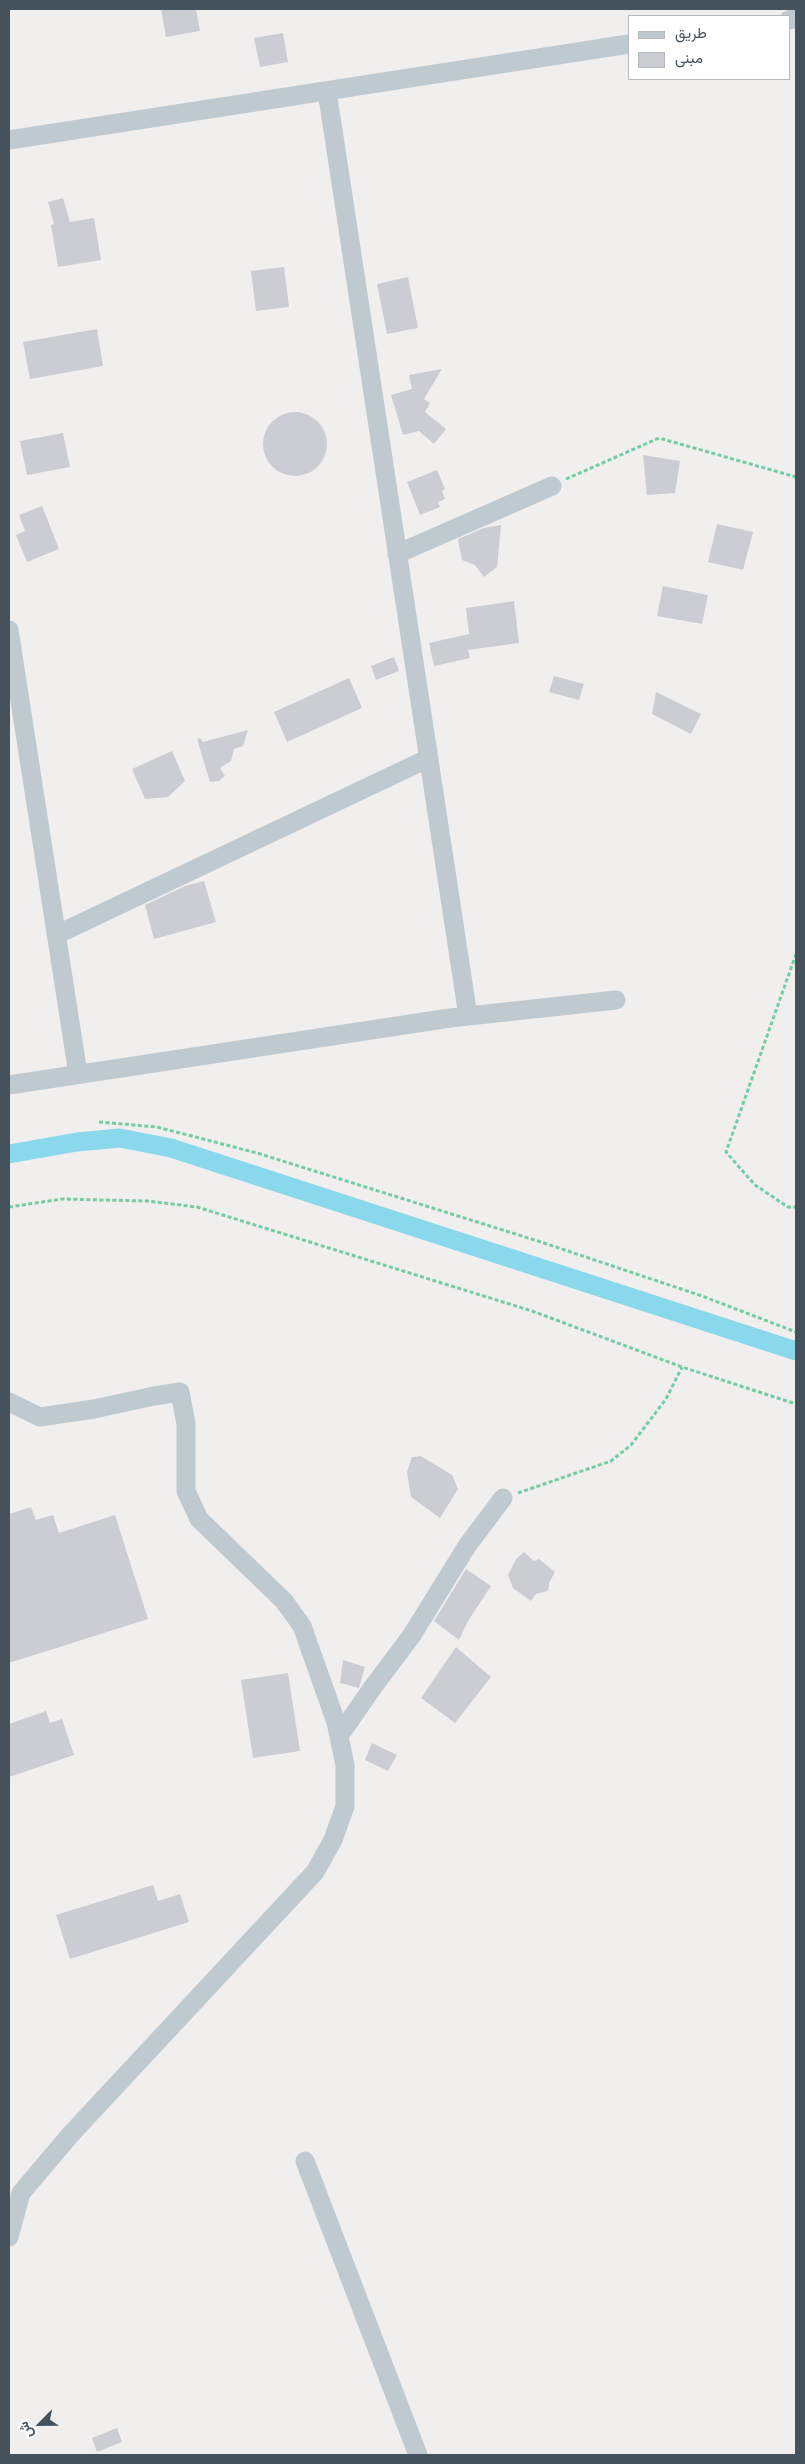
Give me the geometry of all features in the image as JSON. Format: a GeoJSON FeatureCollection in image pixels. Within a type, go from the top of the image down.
{"type":"FeatureCollection","features":[{"type":"Feature","properties":{"kind":"street"},"geometry":{"type":"LineString","coordinates":[[9,140],[628,44]]}},
{"type":"Feature","properties":{"kind":"street"},"geometry":{"type":"LineString","coordinates":[[327,91],[468,1016]]}},
{"type":"Feature","properties":{"kind":"street"},"geometry":{"type":"LineString","coordinates":[[397,554],[552,486]]}},
{"type":"Feature","properties":{"kind":"street"},"geometry":{"type":"LineString","coordinates":[[9,630],[78,1074]]}},
{"type":"Feature","properties":{"kind":"street"},"geometry":{"type":"LineString","coordinates":[[56,935],[428,758]]}},
{"type":"Feature","properties":{"kind":"street"},"geometry":{"type":"LineString","coordinates":[[9,1085],[468,1016],[616,1000]]}},
{"type":"Feature","properties":{"kind":"street"},"geometry":{"type":"LineString","coordinates":[[9,1402],[40,1416],[94,1410],[180,1392],[186,1424],[186,1491],[199,1519],[284,1601],[302,1626],[339,1736],[345,1765],[345,1806],[333,1840],[314,1872],[71,2134],[22,2193],[9,2237]]}},
{"type":"Feature","properties":{"kind":"street"},"geometry":{"type":"LineString","coordinates":[[339,1736],[412,1635],[467,1546],[504,1498]]}},
{"type":"Feature","properties":{"kind":"street"},"geometry":{"type":"LineString","coordinates":[[305,2161],[418,2455]]}},
{"type":"Feature","properties":{"kind":"path"},"geometry":{"type":"LineString","coordinates":[[552,486],[576,473],[659,438],[796,477]]}},
{"type":"Feature","properties":{"kind":"path"},"geometry":{"type":"LineString","coordinates":[[796,954],[726,1152],[755,1185],[788,1208],[796,1207]]}},
{"type":"Feature","properties":{"kind":"path"},"geometry":{"type":"LineString","coordinates":[[99,1122],[157,1127],[257,1153],[541,1242],[702,1296],[796,1332]]}},
{"type":"Feature","properties":{"kind":"path"},"geometry":{"type":"LineString","coordinates":[[9,1207],[62,1199],[147,1201],[197,1207],[532,1311],[682,1367],[796,1404]]}},
{"type":"Feature","properties":{"kind":"path"},"geometry":{"type":"LineString","coordinates":[[504,1498],[611,1461],[632,1445],[666,1399],[682,1367]]}},
{"type":"Feature","properties":{"kind":"building"},"geometry":{"type":"Polygon","coordinates":[[[161,9],[196,9],[200,31],[166,37],[161,9]]]}},
{"type":"Feature","properties":{"kind":"building"},"geometry":{"type":"Polygon","coordinates":[[[283,33],[288,62],[260,67],[254,38],[283,33]]]}},
{"type":"Feature","properties":{"kind":"building"},"geometry":{"type":"Polygon","coordinates":[[[63,198],[70,222],[94,218],[101,260],[58,267],[51,225],[54,224],[48,202],[63,198]]]}},
{"type":"Feature","properties":{"kind":"building"},"geometry":{"type":"Polygon","coordinates":[[[284,267],[289,307],[256,311],[251,271],[284,267]]]}},
{"type":"Feature","properties":{"kind":"building"},"geometry":{"type":"Polygon","coordinates":[[[408,277],[418,328],[387,334],[377,284],[408,277]]]}},
{"type":"Feature","properties":{"kind":"building"},"geometry":{"type":"Polygon","coordinates":[[[97,329],[103,366],[30,379],[23,342],[97,329]]]}},
{"type":"Feature","properties":{"kind":"building"},"geometry":{"type":"Polygon","coordinates":[[[442,369],[424,399],[430,403],[425,412],[446,429],[434,444],[419,431],[403,435],[391,395],[412,389],[409,375],[442,369]]]}},
{"type":"Feature","properties":{"kind":"building"},"geometry":{"type":"Polygon","coordinates":[[[289,412],[301,412],[318,421],[325,432],[327,444],[325,456],[318,467],[301,476],[289,476],[277,471],[268,462],[263,450],[263,438],[268,426],[277,417],[289,412]]]}},
{"type":"Feature","properties":{"kind":"building"},"geometry":{"type":"Polygon","coordinates":[[[63,433],[70,467],[27,475],[20,441],[63,433]]]}},
{"type":"Feature","properties":{"kind":"building"},"geometry":{"type":"Polygon","coordinates":[[[643,455],[680,461],[675,493],[647,495],[643,455]]]}},
{"type":"Feature","properties":{"kind":"building"},"geometry":{"type":"Polygon","coordinates":[[[437,470],[445,489],[442,491],[445,499],[438,502],[440,507],[420,515],[407,482],[437,470]]]}},
{"type":"Feature","properties":{"kind":"building"},"geometry":{"type":"Polygon","coordinates":[[[42,506],[59,549],[27,562],[16,535],[25,531],[19,515],[42,506]]]}},
{"type":"Feature","properties":{"kind":"building"},"geometry":{"type":"Polygon","coordinates":[[[717,524],[753,532],[743,570],[708,562],[717,524]]]}},
{"type":"Feature","properties":{"kind":"building"},"geometry":{"type":"Polygon","coordinates":[[[501,525],[497,567],[484,577],[475,565],[462,560],[458,539],[484,528],[501,525]]]}},
{"type":"Feature","properties":{"kind":"building"},"geometry":{"type":"Polygon","coordinates":[[[663,586],[708,595],[702,624],[657,616],[663,586]]]}},
{"type":"Feature","properties":{"kind":"building"},"geometry":{"type":"Polygon","coordinates":[[[514,601],[519,643],[468,650],[470,658],[434,666],[429,643],[469,634],[466,608],[514,601]]]}},
{"type":"Feature","properties":{"kind":"building"},"geometry":{"type":"Polygon","coordinates":[[[394,657],[399,671],[376,680],[371,666],[394,657]]]}},
{"type":"Feature","properties":{"kind":"building"},"geometry":{"type":"Polygon","coordinates":[[[554,676],[584,684],[579,700],[549,692],[554,676]]]}},
{"type":"Feature","properties":{"kind":"building"},"geometry":{"type":"Polygon","coordinates":[[[349,678],[362,708],[287,742],[274,712],[349,678]]]}},
{"type":"Feature","properties":{"kind":"building"},"geometry":{"type":"Polygon","coordinates":[[[656,692],[701,714],[691,734],[652,714],[656,692]]]}},
{"type":"Feature","properties":{"kind":"building"},"geometry":{"type":"Polygon","coordinates":[[[248,730],[243,746],[234,749],[231,761],[220,768],[225,776],[219,781],[210,782],[197,739],[200,738],[203,742],[248,730]]]}},
{"type":"Feature","properties":{"kind":"building"},"geometry":{"type":"Polygon","coordinates":[[[172,751],[185,781],[168,797],[145,799],[132,769],[172,751]]]}},
{"type":"Feature","properties":{"kind":"building"},"geometry":{"type":"Polygon","coordinates":[[[204,881],[216,922],[154,939],[145,905],[185,886],[204,881]]]}},
{"type":"Feature","properties":{"kind":"building"},"geometry":{"type":"Polygon","coordinates":[[[421,1456],[452,1475],[458,1489],[440,1518],[411,1497],[407,1472],[412,1457],[421,1456]]]}},
{"type":"Feature","properties":{"kind":"building"},"geometry":{"type":"Polygon","coordinates":[[[31,1507],[36,1520],[53,1515],[59,1533],[115,1515],[148,1619],[9,1663],[9,1514],[31,1507]]]}},
{"type":"Feature","properties":{"kind":"building"},"geometry":{"type":"Polygon","coordinates":[[[524,1552],[534,1561],[539,1559],[555,1572],[549,1583],[548,1591],[536,1594],[531,1601],[513,1588],[508,1575],[516,1559],[524,1552]]]}},
{"type":"Feature","properties":{"kind":"building"},"geometry":{"type":"Polygon","coordinates":[[[466,1569],[491,1586],[468,1621],[459,1640],[434,1621],[466,1569]]]}},
{"type":"Feature","properties":{"kind":"building"},"geometry":{"type":"Polygon","coordinates":[[[456,1647],[491,1677],[455,1723],[421,1698],[456,1647]]]}},
{"type":"Feature","properties":{"kind":"building"},"geometry":{"type":"Polygon","coordinates":[[[343,1660],[365,1667],[359,1688],[340,1683],[343,1660]]]}},
{"type":"Feature","properties":{"kind":"building"},"geometry":{"type":"Polygon","coordinates":[[[288,1673],[300,1751],[253,1758],[241,1680],[288,1673]]]}},
{"type":"Feature","properties":{"kind":"building"},"geometry":{"type":"Polygon","coordinates":[[[46,1711],[50,1723],[62,1719],[74,1755],[9,1777],[9,1724],[46,1711]]]}},
{"type":"Feature","properties":{"kind":"building"},"geometry":{"type":"Polygon","coordinates":[[[372,1743],[397,1755],[388,1771],[365,1760],[372,1743]]]}},
{"type":"Feature","properties":{"kind":"building"},"geometry":{"type":"Polygon","coordinates":[[[153,1885],[158,1901],[180,1894],[189,1922],[70,1959],[56,1915],[153,1885]]]}},
{"type":"Feature","properties":{"kind":"building"},"geometry":{"type":"Polygon","coordinates":[[[117,2428],[122,2442],[97,2452],[92,2438],[117,2428]]]}},
{"type":"Feature","properties":{"kind":"waterway"},"geometry":{"type":"LineString","coordinates":[[9,1154],[77,1142],[120,1138],[171,1148],[796,1351]]}}]}
